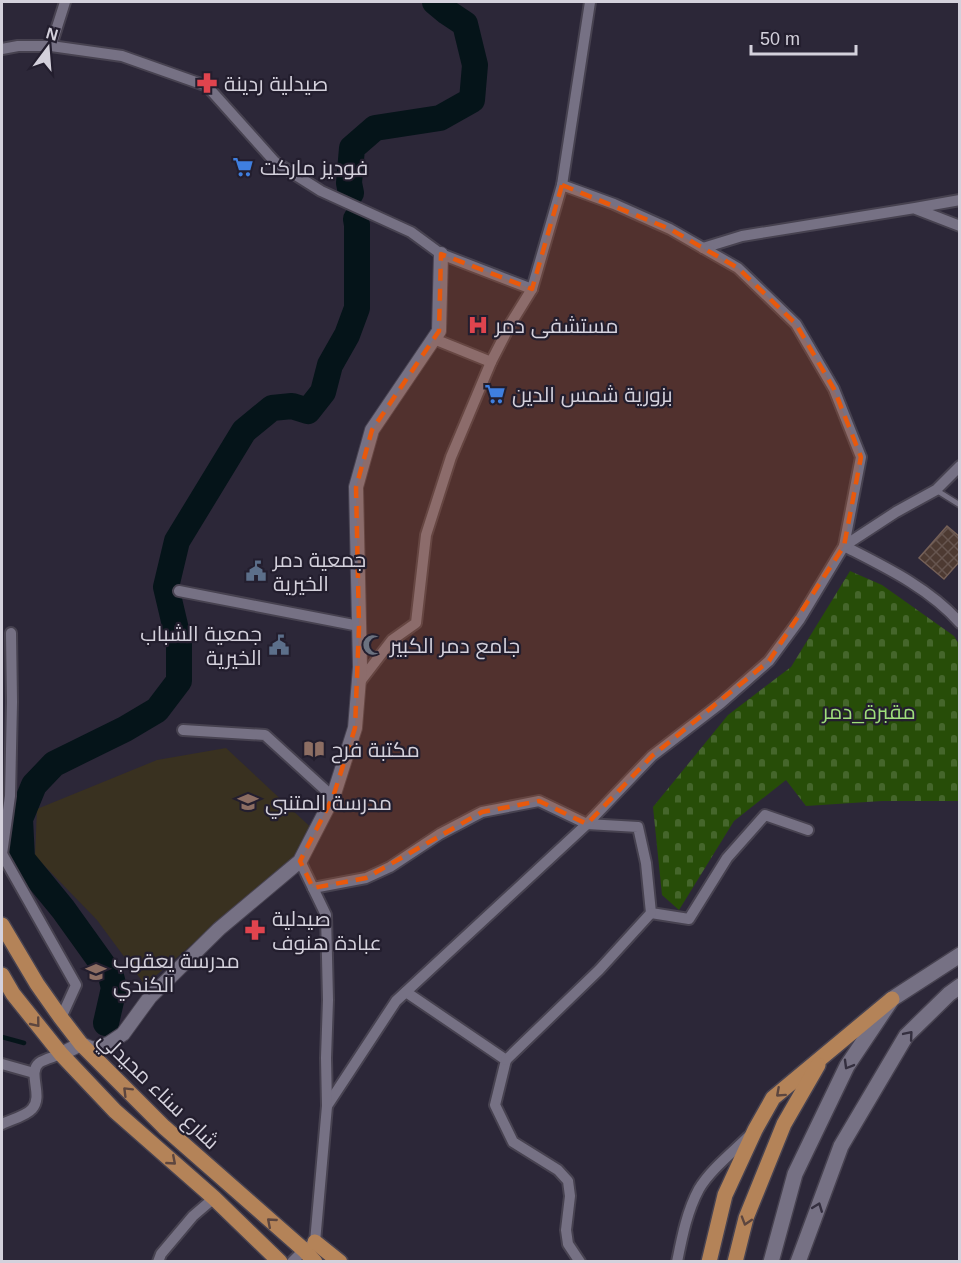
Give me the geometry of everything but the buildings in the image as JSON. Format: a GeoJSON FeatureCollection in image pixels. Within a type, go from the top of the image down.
{"type":"FeatureCollection","features":[{"type":"Feature","properties":{"kind":"main road","name":"شارع سناء محيدلي"},"geometry":{"type":"LineString","coordinates":[[2,925],[37,984],[81,1044],[164,1127],[309,1246],[315,1262]]}},
{"type":"Feature","properties":{"kind":"main road"},"geometry":{"type":"LineString","coordinates":[[709,1262],[725,1195],[773,1098],[892,999],[960,955]]}},
{"type":"Feature","properties":{"kind":"main road"},"geometry":{"type":"LineString","coordinates":[[2,975],[13,994],[61,1054],[115,1111],[214,1198],[280,1262]]}},
{"type":"Feature","properties":{"kind":"main road"},"geometry":{"type":"LineString","coordinates":[[798,1262],[842,1146],[906,1036],[960,986]]}},
{"type":"Feature","properties":{"kind":"main road"},"geometry":{"type":"LineString","coordinates":[[771,1262],[795,1173],[847,1066],[892,999]]}},
{"type":"Feature","properties":{"kind":"main road"},"geometry":{"type":"LineString","coordinates":[[735,1262],[746,1218],[784,1124],[824,1054]]}},
{"type":"Feature","properties":{"kind":"main road"},"geometry":{"type":"LineString","coordinates":[[309,1246],[340,1262]]}},
{"type":"Feature","properties":{"kind":"street"},"geometry":{"type":"LineString","coordinates":[[51,46],[65,2]]}},
{"type":"Feature","properties":{"kind":"street"},"geometry":{"type":"LineString","coordinates":[[359,684],[392,640],[416,623],[426,535],[451,457],[491,362],[532,289],[562,185],[590,2]]}},
{"type":"Feature","properties":{"kind":"street"},"geometry":{"type":"LineString","coordinates":[[2,49],[18,46],[51,46],[122,56],[207,87],[275,162],[321,191],[411,232],[441,254],[532,289]]}},
{"type":"Feature","properties":{"kind":"street"},"geometry":{"type":"LineString","coordinates":[[327,1106],[396,1001],[587,824],[652,756],[721,703],[769,661],[800,619],[844,546],[861,458],[834,389],[796,324],[738,268],[661,225],[614,204],[562,185]]}},
{"type":"Feature","properties":{"kind":"street"},"geometry":{"type":"LineString","coordinates":[[703,248],[742,236],[960,200]]}},
{"type":"Feature","properties":{"kind":"street"},"geometry":{"type":"LineString","coordinates":[[915,208],[960,226]]}},
{"type":"Feature","properties":{"kind":"street"},"geometry":{"type":"LineString","coordinates":[[2,1124],[32,1110],[37,1099],[34,1073],[39,1062],[81,1044],[93,1049],[108,1044],[123,1034],[150,997],[219,929],[300,861],[333,797],[355,728],[359,684],[356,487],[372,430],[439,331],[441,254]]}},
{"type":"Feature","properties":{"kind":"street"},"geometry":{"type":"LineString","coordinates":[[434,339],[491,362]]}},
{"type":"Feature","properties":{"kind":"street"},"geometry":{"type":"LineString","coordinates":[[844,546],[896,512],[936,490],[960,466]]}},
{"type":"Feature","properties":{"kind":"street"},"geometry":{"type":"LineString","coordinates":[[844,546],[897,573],[948,609],[960,623]]}},
{"type":"Feature","properties":{"kind":"street"},"geometry":{"type":"LineString","coordinates":[[179,591],[359,626]]}},
{"type":"Feature","properties":{"kind":"street"},"geometry":{"type":"LineString","coordinates":[[11,633],[10,796],[2,854],[76,985],[61,1018]]}},
{"type":"Feature","properties":{"kind":"street"},"geometry":{"type":"LineString","coordinates":[[183,730],[265,735],[333,797]]}},
{"type":"Feature","properties":{"kind":"street"},"geometry":{"type":"LineString","coordinates":[[313,888],[366,878],[390,867],[440,834],[482,812],[539,801],[587,824],[638,827],[646,863],[651,913],[599,970],[506,1060],[495,1105],[513,1142],[558,1170],[568,1181],[570,1196],[566,1230],[568,1244],[580,1262]]}},
{"type":"Feature","properties":{"kind":"street"},"geometry":{"type":"LineString","coordinates":[[651,913],[689,919],[727,858],[765,815],[808,830]]}},
{"type":"Feature","properties":{"kind":"street"},"geometry":{"type":"LineString","coordinates":[[292,1262],[309,1246],[327,1106],[326,915],[300,861]]}},
{"type":"Feature","properties":{"kind":"street"},"geometry":{"type":"LineString","coordinates":[[406,992],[506,1060]]}},
{"type":"Feature","properties":{"kind":"street"},"geometry":{"type":"LineString","coordinates":[[2,1064],[34,1073]]}},
{"type":"Feature","properties":{"kind":"street"},"geometry":{"type":"LineString","coordinates":[[677,1262],[685,1225],[699,1188],[711,1173],[755,1131]]}},
{"type":"Feature","properties":{"kind":"street"},"geometry":{"type":"LineString","coordinates":[[163,1259],[193,1216],[214,1198]]}},
{"type":"Feature","properties":{"kind":"lane"},"geometry":{"type":"LineString","coordinates":[[936,490],[960,505]]}},
{"type":"Feature","properties":{"kind":"highlighted area"},"geometry":{"type":"Polygon","coordinates":[[[562,185],[670,229],[738,268],[796,324],[834,389],[861,457],[844,546],[769,661],[652,756],[587,824],[539,801],[482,812],[366,878],[313,888],[300,861],[333,797],[355,728],[359,626],[356,487],[372,430],[439,331],[441,254],[532,289],[562,185]]]}},
{"type":"Feature","properties":{"kind":"shaded area"},"geometry":{"type":"Polygon","coordinates":[[[226,748],[319,835],[145,985],[97,920],[35,856],[37,809],[157,760],[226,748]]]}},
{"type":"Feature","properties":{"kind":"green space","name":"مقبرة_دمر"},"geometry":{"type":"Polygon","coordinates":[[[850,571],[882,585],[954,636],[959,644],[959,801],[882,801],[806,806],[786,780],[734,821],[679,910],[662,895],[653,807],[728,715],[791,667],[850,571]]]}},
{"type":"Feature","properties":{"kind":"waterway"},"geometry":{"type":"LineString","coordinates":[[351,193],[349,183],[352,148],[375,128],[440,118],[472,100],[475,65],[465,24],[435,2]]}},
{"type":"Feature","properties":{"kind":"waterway"},"geometry":{"type":"LineString","coordinates":[[106,1023],[114,988],[111,976],[63,909],[22,859],[20,819],[34,785],[54,764],[125,729],[157,710],[179,681],[179,642],[166,587],[177,541],[244,431],[272,408],[292,406],[308,411],[323,392],[330,365],[347,335],[357,308],[356,219]]}},
{"type":"Feature","properties":{"kind":"waterway"},"geometry":{"type":"LineString","coordinates":[[2,1037],[24,1043]]}},
{"type":"Feature","properties":{"kind":"place","name":"صيدلية ردينة"},"geometry":{"type":"Point","coordinates":[207,83]}},
{"type":"Feature","properties":{"kind":"place","name":"فوديز ماركت"},"geometry":{"type":"Point","coordinates":[243,167]}},
{"type":"Feature","properties":{"kind":"place","name":"مستشفى دمر"},"geometry":{"type":"Point","coordinates":[478,325]}},
{"type":"Feature","properties":{"kind":"place","name":"بزورية شمس الدين"},"geometry":{"type":"Point","coordinates":[495,394]}},
{"type":"Feature","properties":{"kind":"place","name":"جمعية دمر الخيرية"},"geometry":{"type":"Point","coordinates":[256,571]}},
{"type":"Feature","properties":{"kind":"place","name":"جمعية الشباب الخيرية"},"geometry":{"type":"Point","coordinates":[279,645]}},
{"type":"Feature","properties":{"kind":"place","name":"جامع دمر الكبير"},"geometry":{"type":"Point","coordinates":[373,645]}},
{"type":"Feature","properties":{"kind":"place","name":"مكتبة فرح"},"geometry":{"type":"Point","coordinates":[314,749]}},
{"type":"Feature","properties":{"kind":"place","name":"مدرسة المتنبي"},"geometry":{"type":"Point","coordinates":[248,802]}},
{"type":"Feature","properties":{"kind":"place","name":"صيدلية عبادة هنوف"},"geometry":{"type":"Point","coordinates":[255,930]}},
{"type":"Feature","properties":{"kind":"place","name":"مدرسة يعقوب الكندي"},"geometry":{"type":"Point","coordinates":[96,972]}}]}
